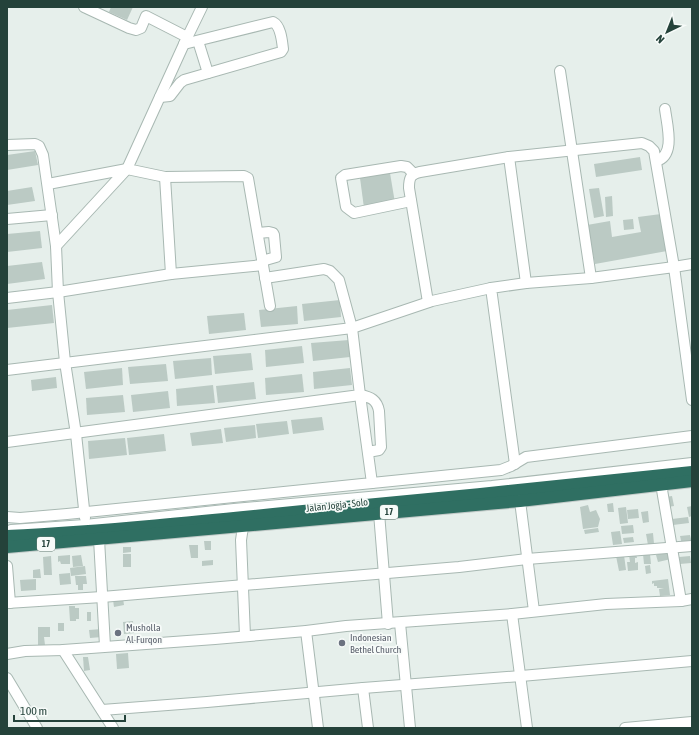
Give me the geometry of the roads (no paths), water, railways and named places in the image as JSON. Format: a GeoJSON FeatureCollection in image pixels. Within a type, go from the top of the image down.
{"type":"FeatureCollection","features":[{"type":"Feature","properties":{"kind":"highway","name":"Jalan Jogja - Solo"},"geometry":{"type":"LineString","coordinates":[[7,536],[85,532],[99,539],[243,527],[379,513],[517,492],[692,472]]}},
{"type":"Feature","properties":{"kind":"highway","name":"Jalan Jogja - Solo"},"geometry":{"type":"LineString","coordinates":[[7,547],[113,525],[517,492],[692,481]]}},
{"type":"Feature","properties":{"kind":"street"},"geometry":{"type":"LineString","coordinates":[[84,7],[102,11],[129,28],[136,30],[141,28],[148,12],[185,41],[198,41],[273,22],[279,28],[283,49],[281,52],[182,81],[170,96],[160,97]]}},
{"type":"Feature","properties":{"kind":"street"},"geometry":{"type":"LineString","coordinates":[[56,246],[127,169],[202,7]]}},
{"type":"Feature","properties":{"kind":"street"},"geometry":{"type":"LineString","coordinates":[[198,41],[208,73]]}},
{"type":"Feature","properties":{"kind":"street"},"geometry":{"type":"LineString","coordinates":[[560,71],[591,278]]}},
{"type":"Feature","properties":{"kind":"street"},"geometry":{"type":"LineString","coordinates":[[656,160],[666,155],[669,145],[665,110]]}},
{"type":"Feature","properties":{"kind":"street"},"geometry":{"type":"LineString","coordinates":[[428,302],[411,201],[409,181],[414,174],[509,158],[642,143],[649,146],[654,152],[656,160],[674,267],[692,400]]}},
{"type":"Feature","properties":{"kind":"street"},"geometry":{"type":"LineString","coordinates":[[7,146],[35,144],[38,146],[43,155],[56,246],[58,292],[65,362],[76,434],[85,532],[7,530]]}},
{"type":"Feature","properties":{"kind":"street"},"geometry":{"type":"LineString","coordinates":[[509,158],[526,283]]}},
{"type":"Feature","properties":{"kind":"street"},"geometry":{"type":"LineString","coordinates":[[411,201],[354,213],[346,208],[341,178],[345,175],[401,166],[407,167],[414,174]]}},
{"type":"Feature","properties":{"kind":"street"},"geometry":{"type":"LineString","coordinates":[[48,184],[127,169],[165,177],[247,176],[249,179],[270,306]]}},
{"type":"Feature","properties":{"kind":"street"},"geometry":{"type":"LineString","coordinates":[[165,177],[171,274]]}},
{"type":"Feature","properties":{"kind":"street"},"geometry":{"type":"LineString","coordinates":[[7,220],[52,214]]}},
{"type":"Feature","properties":{"kind":"street"},"geometry":{"type":"LineString","coordinates":[[7,298],[58,292],[171,274],[263,263],[276,257],[274,235],[273,233],[269,232],[258,233]]}},
{"type":"Feature","properties":{"kind":"street"},"geometry":{"type":"LineString","coordinates":[[7,370],[352,328],[428,302],[491,288],[526,283],[591,278],[692,264]]}},
{"type":"Feature","properties":{"kind":"street"},"geometry":{"type":"LineString","coordinates":[[265,278],[324,268],[330,271],[339,280],[352,328],[372,483]]}},
{"type":"Feature","properties":{"kind":"street"},"geometry":{"type":"LineString","coordinates":[[491,288],[515,464]]}},
{"type":"Feature","properties":{"kind":"street"},"geometry":{"type":"LineString","coordinates":[[7,442],[360,395],[369,396],[374,399],[378,405],[379,411],[381,447],[379,450],[368,452]]}},
{"type":"Feature","properties":{"kind":"street"},"geometry":{"type":"LineString","coordinates":[[7,517],[44,516],[500,470],[515,464],[526,457],[692,436]]}},
{"type":"Feature","properties":{"kind":"street"},"geometry":{"type":"LineString","coordinates":[[534,611],[517,492],[692,463]]}},
{"type":"Feature","properties":{"kind":"street"},"geometry":{"type":"LineString","coordinates":[[660,484],[681,601]]}},
{"type":"Feature","properties":{"kind":"street"},"geometry":{"type":"LineString","coordinates":[[379,513],[388,624]]}},
{"type":"Feature","properties":{"kind":"street"},"geometry":{"type":"LineString","coordinates":[[243,527],[242,540],[245,636]]}},
{"type":"Feature","properties":{"kind":"street"},"geometry":{"type":"LineString","coordinates":[[99,539],[105,646]]}},
{"type":"Feature","properties":{"kind":"street"},"geometry":{"type":"LineString","coordinates":[[7,566],[9,603],[102,597],[385,573],[527,559],[692,546]]}},
{"type":"Feature","properties":{"kind":"street"},"geometry":{"type":"LineString","coordinates":[[7,654],[25,651],[63,650],[306,631],[346,626],[512,614],[606,604],[681,601],[692,599]]}},
{"type":"Feature","properties":{"kind":"street"},"geometry":{"type":"LineString","coordinates":[[512,614],[521,676],[526,728]]}},
{"type":"Feature","properties":{"kind":"street"},"geometry":{"type":"LineString","coordinates":[[400,623],[410,728]]}},
{"type":"Feature","properties":{"kind":"street"},"geometry":{"type":"LineString","coordinates":[[306,631],[318,728]]}},
{"type":"Feature","properties":{"kind":"street"},"geometry":{"type":"LineString","coordinates":[[63,650],[113,728]]}},
{"type":"Feature","properties":{"kind":"street"},"geometry":{"type":"LineString","coordinates":[[102,710],[692,661]]}},
{"type":"Feature","properties":{"kind":"street"},"geometry":{"type":"LineString","coordinates":[[7,678],[37,728]]}},
{"type":"Feature","properties":{"kind":"street"},"geometry":{"type":"LineString","coordinates":[[363,688],[368,728]]}},
{"type":"Feature","properties":{"kind":"street"},"geometry":{"type":"LineString","coordinates":[[625,728],[692,722]]}},
{"type":"Feature","properties":{"kind":"place","name":"Musholla Al-Furqon"},"geometry":{"type":"Point","coordinates":[118,633]}},
{"type":"Feature","properties":{"kind":"place","name":"Indonesian Bethel Church"},"geometry":{"type":"Point","coordinates":[342,643]}}]}
